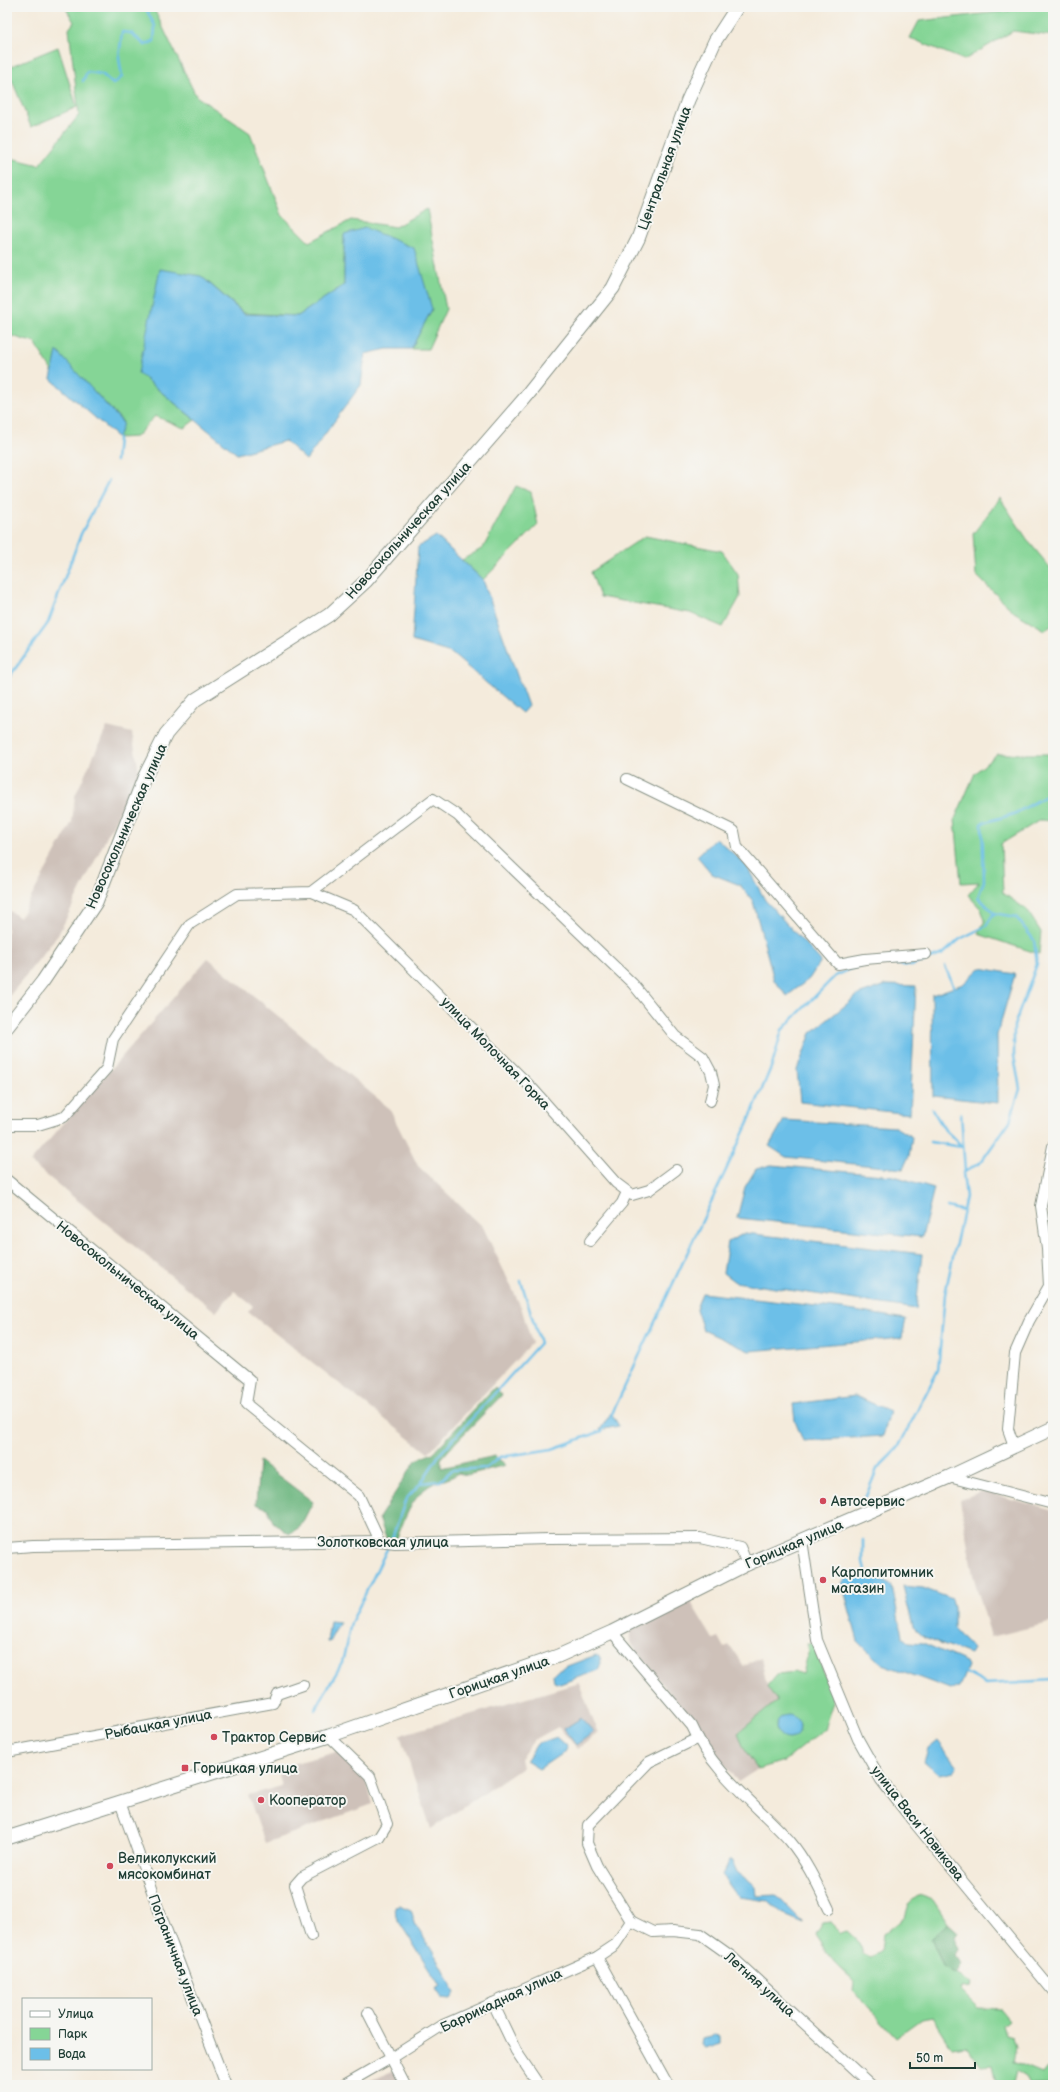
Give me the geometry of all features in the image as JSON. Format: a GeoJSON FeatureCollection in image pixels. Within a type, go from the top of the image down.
{"type":"FeatureCollection","features":[{"type":"Feature","properties":{"kind":"main road","name":"Центральная улица"},"geometry":{"type":"LineString","coordinates":[[584,324],[613,288],[638,239],[688,100],[715,41],[737,7]]}},
{"type":"Feature","properties":{"kind":"main road","name":"Новосокольническая улица"},"geometry":{"type":"LineString","coordinates":[[7,1027],[42,981],[96,902],[144,778],[166,734],[195,700],[329,615],[366,581],[520,403],[584,324]]}},
{"type":"Feature","properties":{"kind":"main road","name":"Горицкая улица"},"geometry":{"type":"LineString","coordinates":[[7,1838],[329,1736],[558,1656],[612,1632],[747,1564],[949,1477],[1053,1428]]}},
{"type":"Feature","properties":{"kind":"street"},"geometry":{"type":"LineString","coordinates":[[627,780],[734,831],[737,847],[838,964],[865,959],[926,954]]}},
{"type":"Feature","properties":{"kind":"street"},"geometry":{"type":"LineString","coordinates":[[7,1123],[10,1125],[38,1126],[64,1117],[107,1068],[113,1039],[190,924],[237,894],[311,892],[433,800],[456,815],[480,837],[633,984],[675,1036],[703,1057],[711,1072],[714,1085],[710,1101]]}},
{"type":"Feature","properties":{"kind":"street","name":"улица Молочная Горка"},"geometry":{"type":"LineString","coordinates":[[311,892],[354,910],[533,1089],[616,1183],[627,1192]]}},
{"type":"Feature","properties":{"kind":"street"},"geometry":{"type":"LineString","coordinates":[[1014,1446],[1008,1428],[1015,1353],[1029,1321],[1049,1286],[1047,1249],[1041,1206],[1053,1146]]}},
{"type":"Feature","properties":{"kind":"street"},"geometry":{"type":"LineString","coordinates":[[590,1241],[622,1203],[627,1192],[632,1195],[649,1190],[676,1170]]}},
{"type":"Feature","properties":{"kind":"street","name":"Новосокольническая улица"},"geometry":{"type":"LineString","coordinates":[[7,1180],[250,1380],[246,1404],[359,1496],[386,1542]]}},
{"type":"Feature","properties":{"kind":"street"},"geometry":{"type":"LineString","coordinates":[[949,1477],[1053,1504]]}},
{"type":"Feature","properties":{"kind":"street","name":"Золотковская улица"},"geometry":{"type":"LineString","coordinates":[[7,1548],[33,1546],[700,1538],[740,1547],[747,1564]]}},
{"type":"Feature","properties":{"kind":"street","name":"улица Васи Новикова"},"geometry":{"type":"LineString","coordinates":[[802,1540],[817,1640],[858,1739],[881,1780],[912,1820],[1053,1991]]}},
{"type":"Feature","properties":{"kind":"street"},"geometry":{"type":"LineString","coordinates":[[612,1632],[692,1726],[698,1738],[728,1778],[790,1842],[814,1878],[829,1909]]}},
{"type":"Feature","properties":{"kind":"street","name":"Рыбацкая улица"},"geometry":{"type":"LineString","coordinates":[[7,1752],[273,1703],[277,1694],[303,1685]]}},
{"type":"Feature","properties":{"kind":"street"},"geometry":{"type":"LineString","coordinates":[[310,1936],[295,1885],[302,1877],[379,1837],[387,1824],[370,1776],[329,1736]]}},
{"type":"Feature","properties":{"kind":"street"},"geometry":{"type":"LineString","coordinates":[[631,1921],[597,1866],[586,1843],[588,1825],[649,1762],[698,1738]]}},
{"type":"Feature","properties":{"kind":"street","name":"Пограничная улица"},"geometry":{"type":"LineString","coordinates":[[120,1802],[158,1908],[226,2085]]}},
{"type":"Feature","properties":{"kind":"street","name":"Баррикадная улица"},"geometry":{"type":"LineString","coordinates":[[344,2085],[392,2058],[443,2025],[597,1957],[615,1945],[631,1921]]}},
{"type":"Feature","properties":{"kind":"street","name":"Летняя улица"},"geometry":{"type":"LineString","coordinates":[[631,1921],[653,1932],[700,1934],[731,1956],[871,2085]]}},
{"type":"Feature","properties":{"kind":"street"},"geometry":{"type":"LineString","coordinates":[[597,1957],[668,2085]]}},
{"type":"Feature","properties":{"kind":"street"},"geometry":{"type":"LineString","coordinates":[[493,2004],[516,2051],[539,2085]]}},
{"type":"Feature","properties":{"kind":"street"},"geometry":{"type":"LineString","coordinates":[[368,2013],[405,2085]]}},
{"type":"Feature","properties":{"kind":"shaded area"},"geometry":{"type":"Polygon","coordinates":[[[107,727],[132,733],[139,772],[58,935],[7,999],[7,909],[20,918],[72,822],[75,796],[107,727]]]}},
{"type":"Feature","properties":{"kind":"shaded area"},"geometry":{"type":"Polygon","coordinates":[[[208,958],[389,1108],[418,1166],[483,1227],[521,1307],[532,1343],[428,1453],[248,1312],[253,1306],[234,1291],[216,1312],[30,1162],[208,958]]]}},
{"type":"Feature","properties":{"kind":"shaded area"},"geometry":{"type":"Polygon","coordinates":[[[982,1491],[1051,1510],[1053,1515],[1053,1622],[991,1637],[973,1575],[960,1500],[982,1491]]]}},
{"type":"Feature","properties":{"kind":"shaded area"},"geometry":{"type":"Polygon","coordinates":[[[690,1601],[713,1639],[718,1637],[724,1648],[729,1645],[744,1666],[761,1658],[767,1686],[777,1701],[746,1752],[758,1769],[738,1782],[630,1642],[631,1631],[690,1601]]]}},
{"type":"Feature","properties":{"kind":"shaded area"},"geometry":{"type":"Polygon","coordinates":[[[579,1683],[598,1733],[578,1749],[558,1727],[534,1740],[520,1759],[522,1767],[431,1829],[400,1735],[579,1683]]]}},
{"type":"Feature","properties":{"kind":"shaded area"},"geometry":{"type":"Polygon","coordinates":[[[340,1751],[366,1780],[373,1804],[265,1843],[248,1795],[282,1786],[277,1768],[340,1751]]]}},
{"type":"Feature","properties":{"kind":"shaded area"},"geometry":{"type":"Polygon","coordinates":[[[397,2069],[404,2085],[360,2085],[397,2069]]]}},
{"type":"Feature","properties":{"kind":"green space"},"geometry":{"type":"Polygon","coordinates":[[[65,7],[153,7],[196,96],[250,133],[282,215],[309,242],[351,220],[395,227],[427,209],[446,309],[428,349],[411,349],[432,309],[344,234],[344,285],[298,316],[244,313],[201,276],[138,373],[195,420],[184,428],[155,416],[136,437],[118,438],[123,422],[57,352],[53,373],[35,343],[12,336],[7,340],[7,157],[39,165],[79,115],[69,29],[74,22],[65,7]]]}},
{"type":"Feature","properties":{"kind":"green space"},"geometry":{"type":"Polygon","coordinates":[[[1014,7],[1053,7],[1053,36],[1013,31],[964,60],[910,38],[919,21],[1009,11],[1014,7]]]}},
{"type":"Feature","properties":{"kind":"green space"},"geometry":{"type":"Polygon","coordinates":[[[58,47],[77,107],[31,127],[7,68],[58,47]]]}},
{"type":"Feature","properties":{"kind":"green space"},"geometry":{"type":"Polygon","coordinates":[[[516,486],[531,492],[538,525],[483,580],[462,560],[483,548],[516,486]]]}},
{"type":"Feature","properties":{"kind":"green space"},"geometry":{"type":"Polygon","coordinates":[[[1000,498],[1029,542],[1053,571],[1053,625],[1045,630],[1014,612],[976,575],[973,534],[1000,498]]]}},
{"type":"Feature","properties":{"kind":"green space"},"geometry":{"type":"Polygon","coordinates":[[[645,536],[722,551],[738,574],[740,597],[723,627],[690,613],[600,597],[591,572],[645,536]]]}},
{"type":"Feature","properties":{"kind":"green space"},"geometry":{"type":"Polygon","coordinates":[[[997,754],[1053,754],[1053,821],[1040,820],[1001,844],[1003,893],[1027,910],[1041,932],[1039,954],[978,934],[985,920],[981,909],[968,895],[979,882],[961,883],[955,819],[975,773],[997,754]]]}},
{"type":"Feature","properties":{"kind":"green space"},"geometry":{"type":"Polygon","coordinates":[[[495,1387],[502,1395],[441,1459],[441,1468],[495,1456],[506,1465],[467,1475],[458,1473],[451,1478],[429,1486],[413,1503],[396,1540],[386,1538],[379,1518],[416,1460],[433,1453],[495,1387]]]}},
{"type":"Feature","properties":{"kind":"green space"},"geometry":{"type":"Polygon","coordinates":[[[259,1461],[313,1502],[300,1527],[289,1534],[273,1522],[268,1509],[256,1504],[259,1461]]]}},
{"type":"Feature","properties":{"kind":"green space"},"geometry":{"type":"Polygon","coordinates":[[[807,1643],[814,1643],[833,1702],[824,1729],[784,1761],[758,1769],[746,1752],[738,1733],[777,1701],[767,1686],[777,1674],[796,1672],[803,1674],[808,1653],[807,1643]]]}},
{"type":"Feature","properties":{"kind":"green space"},"geometry":{"type":"Polygon","coordinates":[[[919,1895],[933,1900],[948,1923],[931,1939],[943,1966],[972,1982],[969,1988],[962,1986],[960,1990],[978,2008],[1000,2009],[1009,2020],[1003,2025],[1006,2035],[1013,2037],[1016,2047],[1013,2062],[1042,2074],[1049,2065],[1053,2064],[1053,2085],[1030,2085],[1026,2078],[1016,2072],[1013,2084],[1003,2085],[997,2083],[993,2065],[981,2066],[966,2045],[952,2047],[933,2017],[921,2019],[896,2037],[853,1990],[854,1982],[836,1965],[816,1935],[823,1924],[831,1923],[841,1933],[847,1931],[860,1943],[863,1954],[871,1957],[881,1951],[883,1934],[904,1917],[908,1904],[919,1895]]]}},
{"type":"Feature","properties":{"kind":"green space"},"geometry":{"type":"Polygon","coordinates":[[[948,1923],[958,1932],[955,1937],[958,1949],[955,1955],[962,1964],[956,1974],[943,1966],[931,1939],[948,1923]]]}},
{"type":"Feature","properties":{"kind":"water"},"geometry":{"type":"Polygon","coordinates":[[[365,228],[414,248],[432,309],[411,349],[387,349],[365,354],[361,385],[306,460],[285,441],[237,454],[138,373],[160,269],[201,276],[244,314],[298,316],[344,285],[344,234],[365,228]]]}},
{"type":"Feature","properties":{"kind":"water"},"geometry":{"type":"Polygon","coordinates":[[[57,351],[123,423],[118,438],[51,379],[57,351]]]}},
{"type":"Feature","properties":{"kind":"water"},"geometry":{"type":"Polygon","coordinates":[[[436,536],[483,580],[528,706],[522,713],[451,653],[412,641],[418,547],[436,536]]]}},
{"type":"Feature","properties":{"kind":"water"},"geometry":{"type":"Polygon","coordinates":[[[716,838],[746,865],[765,900],[821,961],[809,979],[787,996],[774,980],[753,901],[740,885],[712,874],[697,856],[716,838]]]}},
{"type":"Feature","properties":{"kind":"water"},"geometry":{"type":"Polygon","coordinates":[[[980,968],[1015,974],[997,1035],[998,1103],[933,1096],[932,995],[963,984],[980,968]]]}},
{"type":"Feature","properties":{"kind":"water"},"geometry":{"type":"Polygon","coordinates":[[[886,985],[916,986],[910,1114],[800,1102],[797,1070],[811,1033],[858,995],[886,985]]]}},
{"type":"Feature","properties":{"kind":"water"},"geometry":{"type":"Polygon","coordinates":[[[784,1120],[895,1127],[912,1137],[909,1156],[903,1169],[786,1157],[769,1146],[784,1120]]]}},
{"type":"Feature","properties":{"kind":"water"},"geometry":{"type":"Polygon","coordinates":[[[771,1165],[894,1176],[934,1188],[922,1237],[737,1218],[745,1187],[756,1169],[771,1165]]]}},
{"type":"Feature","properties":{"kind":"water"},"geometry":{"type":"Polygon","coordinates":[[[745,1233],[922,1254],[916,1309],[735,1282],[723,1273],[728,1242],[745,1233]]]}},
{"type":"Feature","properties":{"kind":"water"},"geometry":{"type":"Polygon","coordinates":[[[702,1293],[842,1309],[906,1319],[902,1338],[749,1351],[703,1330],[696,1309],[702,1293]]]}},
{"type":"Feature","properties":{"kind":"water"},"geometry":{"type":"Polygon","coordinates":[[[855,1396],[890,1411],[883,1436],[803,1441],[795,1421],[793,1404],[855,1396]]]}},
{"type":"Feature","properties":{"kind":"water"},"geometry":{"type":"Polygon","coordinates":[[[611,1413],[619,1426],[600,1430],[611,1413]]]}},
{"type":"Feature","properties":{"kind":"water"},"geometry":{"type":"Polygon","coordinates":[[[858,1575],[874,1575],[892,1586],[902,1636],[909,1642],[923,1643],[966,1662],[968,1666],[959,1687],[950,1689],[883,1664],[858,1641],[842,1583],[845,1579],[858,1575]]]}},
{"type":"Feature","properties":{"kind":"water"},"geometry":{"type":"Polygon","coordinates":[[[903,1586],[923,1588],[952,1599],[954,1607],[954,1628],[973,1649],[970,1654],[924,1637],[913,1627],[903,1586]]]}},
{"type":"Feature","properties":{"kind":"water"},"geometry":{"type":"Polygon","coordinates":[[[330,1621],[340,1622],[329,1642],[327,1642],[330,1621]]]}},
{"type":"Feature","properties":{"kind":"water"},"geometry":{"type":"Polygon","coordinates":[[[596,1655],[600,1657],[601,1663],[598,1670],[560,1684],[554,1682],[553,1674],[557,1670],[596,1655]]]}},
{"type":"Feature","properties":{"kind":"water"},"geometry":{"type":"Polygon","coordinates":[[[788,1715],[793,1716],[799,1722],[799,1732],[793,1738],[788,1739],[783,1738],[777,1732],[776,1727],[777,1722],[783,1716],[788,1715]]]}},
{"type":"Feature","properties":{"kind":"water"},"geometry":{"type":"Polygon","coordinates":[[[581,1718],[594,1732],[576,1745],[564,1729],[581,1718]]]}},
{"type":"Feature","properties":{"kind":"water"},"geometry":{"type":"Polygon","coordinates":[[[557,1737],[567,1746],[564,1752],[539,1769],[526,1761],[537,1744],[557,1737]]]}},
{"type":"Feature","properties":{"kind":"water"},"geometry":{"type":"Polygon","coordinates":[[[938,1741],[957,1766],[954,1772],[939,1775],[924,1762],[928,1749],[938,1741]]]}},
{"type":"Feature","properties":{"kind":"water"},"geometry":{"type":"Polygon","coordinates":[[[729,1861],[732,1861],[737,1872],[756,1887],[757,1896],[776,1895],[804,1923],[782,1914],[768,1901],[738,1897],[722,1875],[729,1861]]]}},
{"type":"Feature","properties":{"kind":"water"},"geometry":{"type":"Polygon","coordinates":[[[399,1905],[411,1910],[416,1926],[442,1966],[455,1993],[451,1999],[441,1998],[435,1989],[440,1986],[396,1917],[395,1906],[399,1905]]]}},
{"type":"Feature","properties":{"kind":"water"},"geometry":{"type":"Polygon","coordinates":[[[716,2034],[721,2036],[721,2043],[705,2048],[701,2045],[702,2039],[712,2037],[716,2034]]]}},
{"type":"Feature","properties":{"kind":"waterway"},"geometry":{"type":"LineString","coordinates":[[83,81],[87,72],[102,74],[113,84],[122,77],[119,58],[122,32],[131,33],[145,45],[154,41],[155,26],[145,7]]}},
{"type":"Feature","properties":{"kind":"waterway"},"geometry":{"type":"LineString","coordinates":[[116,461],[118,438]]}},
{"type":"Feature","properties":{"kind":"waterway"},"geometry":{"type":"LineString","coordinates":[[7,680],[48,623],[81,534],[109,480]]}},
{"type":"Feature","properties":{"kind":"waterway"},"geometry":{"type":"LineString","coordinates":[[864,1501],[877,1469],[898,1448],[938,1370],[945,1294],[966,1197],[963,1173],[981,1162],[1010,1121],[1020,1089],[1014,1056],[1014,1026],[1037,964],[1034,940],[1016,917],[994,913],[978,897],[984,881],[982,823],[1014,814],[1053,792]]}},
{"type":"Feature","properties":{"kind":"waterway"},"geometry":{"type":"LineString","coordinates":[[881,962],[911,966],[943,954],[960,939],[986,926],[994,913]]}},
{"type":"Feature","properties":{"kind":"waterway"},"geometry":{"type":"LineString","coordinates":[[611,1416],[747,1125],[772,1065],[782,1030],[835,976],[864,963]]}},
{"type":"Feature","properties":{"kind":"waterway"},"geometry":{"type":"LineString","coordinates":[[945,966],[955,990]]}},
{"type":"Feature","properties":{"kind":"waterway"},"geometry":{"type":"LineString","coordinates":[[932,1109],[945,1130],[963,1147]]}},
{"type":"Feature","properties":{"kind":"waterway"},"geometry":{"type":"LineString","coordinates":[[961,1113],[965,1172]]}},
{"type":"Feature","properties":{"kind":"waterway"},"geometry":{"type":"LineString","coordinates":[[930,1142],[962,1147]]}},
{"type":"Feature","properties":{"kind":"waterway"},"geometry":{"type":"LineString","coordinates":[[947,1207],[963,1211]]}},
{"type":"Feature","properties":{"kind":"waterway"},"geometry":{"type":"LineString","coordinates":[[421,1483],[439,1455],[540,1343],[521,1281]]}},
{"type":"Feature","properties":{"kind":"waterway"},"geometry":{"type":"LineString","coordinates":[[391,1541],[406,1499],[421,1483],[440,1481],[452,1470],[486,1468],[500,1457],[552,1449],[602,1431],[604,1428]]}},
{"type":"Feature","properties":{"kind":"waterway"},"geometry":{"type":"LineString","coordinates":[[863,1540],[863,1562],[867,1577]]}},
{"type":"Feature","properties":{"kind":"waterway"},"geometry":{"type":"LineString","coordinates":[[315,1710],[342,1663],[351,1623],[389,1545]]}},
{"type":"Feature","properties":{"kind":"waterway"},"geometry":{"type":"LineString","coordinates":[[962,1671],[986,1684],[1053,1680]]}},
{"type":"Feature","properties":{"kind":"place","name":"Автосервис"},"geometry":{"type":"Point","coordinates":[823,1501]}},
{"type":"Feature","properties":{"kind":"place","name":"Карпопитомник магазин"},"geometry":{"type":"Point","coordinates":[823,1580]}},
{"type":"Feature","properties":{"kind":"place","name":"Трактор Сервис"},"geometry":{"type":"Point","coordinates":[214,1737]}},
{"type":"Feature","properties":{"kind":"place","name":"Горицкая улица"},"geometry":{"type":"Point","coordinates":[185,1768]}},
{"type":"Feature","properties":{"kind":"place","name":"Кооператор"},"geometry":{"type":"Point","coordinates":[261,1800]}},
{"type":"Feature","properties":{"kind":"place","name":"Великолукский мясокомбинат"},"geometry":{"type":"Point","coordinates":[110,1866]}}]}
